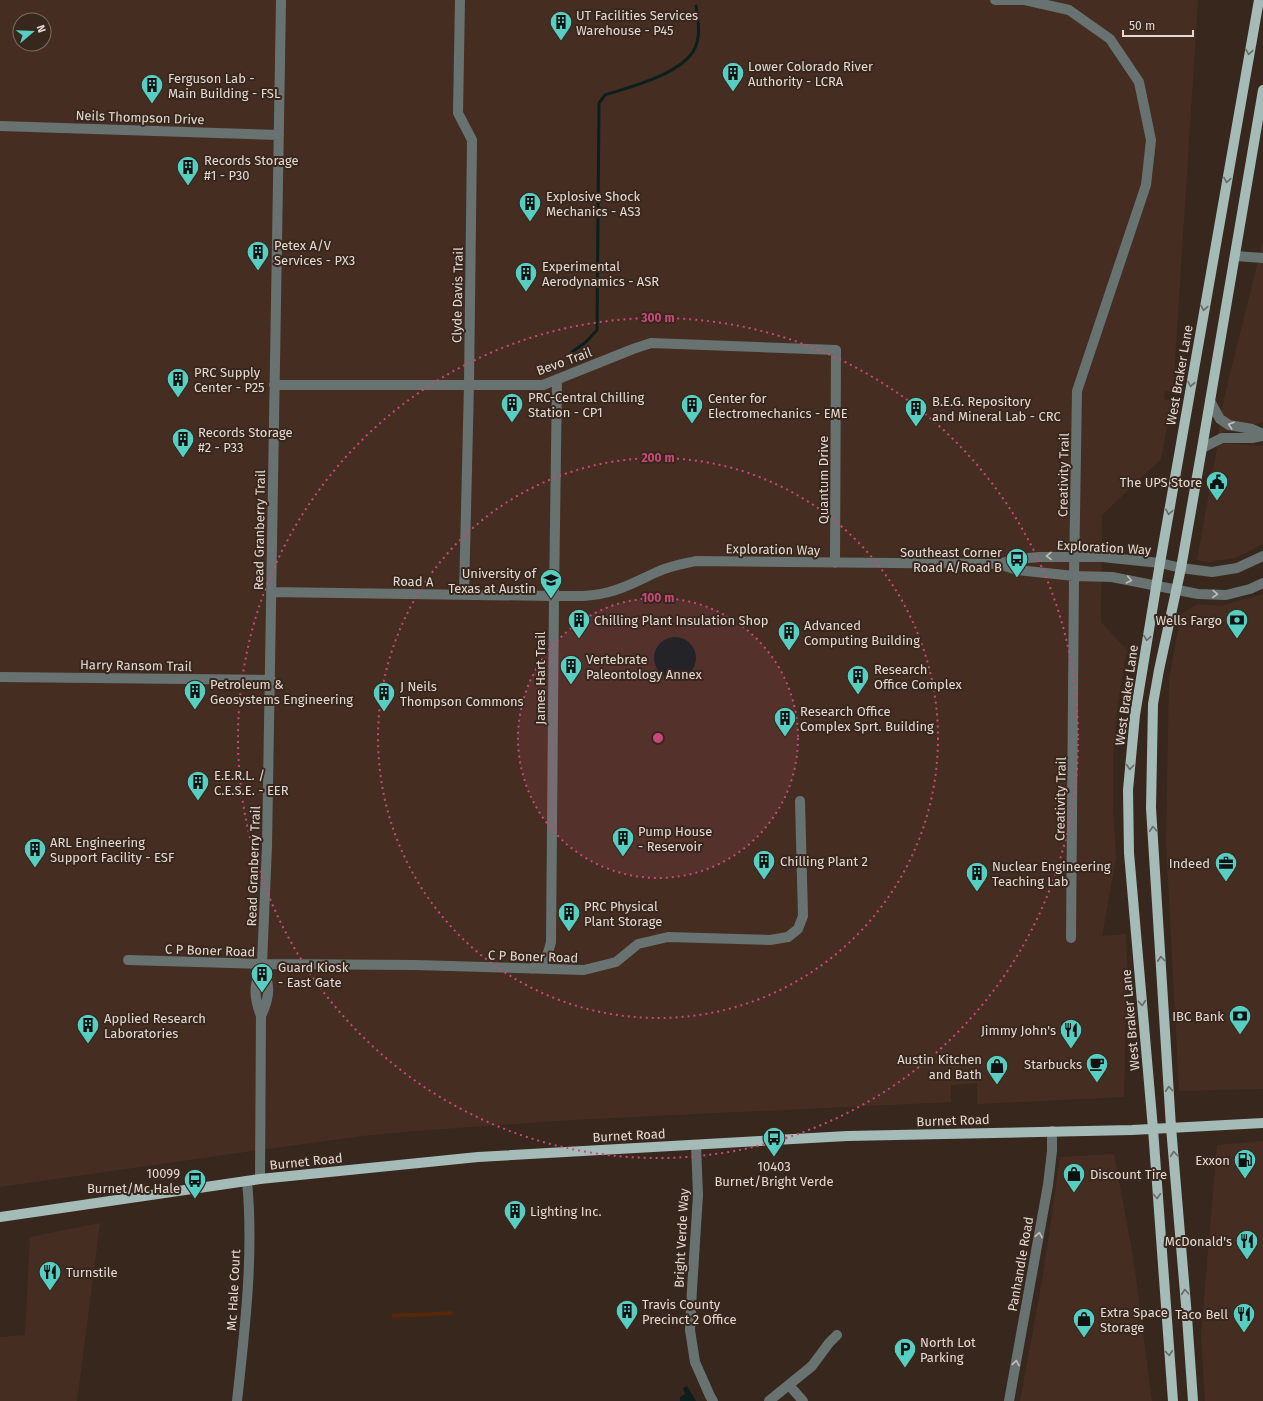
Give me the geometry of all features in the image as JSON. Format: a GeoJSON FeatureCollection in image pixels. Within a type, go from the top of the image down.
{"type":"FeatureCollection","features":[{"type":"Feature","properties":{"kind":"main road","name":"West Braker Lane"},"geometry":{"type":"LineString","coordinates":[[1173,1401],[1153,1129],[1129,853],[1128,790],[1134,715],[1259,0]]}},
{"type":"Feature","properties":{"kind":"main road"},"geometry":{"type":"LineString","coordinates":[[1193,1401],[1188,1317],[1171,1127],[1151,808],[1154,704],[1159,670],[1181,568],[1263,90]]}},
{"type":"Feature","properties":{"kind":"main road","name":"Burnet Road"},"geometry":{"type":"LineString","coordinates":[[0,1217],[260,1179],[478,1158],[847,1136],[1153,1129],[1263,1123]]}},
{"type":"Feature","properties":{"kind":"street","name":"Read Granberry Trail"},"geometry":{"type":"LineString","coordinates":[[260,1179],[261,1016],[256,1002],[256,981],[262,964],[267,846],[271,680],[274,385],[281,0]]}},
{"type":"Feature","properties":{"kind":"street","name":"Clyde Davis Trail"},"geometry":{"type":"LineString","coordinates":[[460,0],[458,113],[472,140],[469,384],[464,594]]}},
{"type":"Feature","properties":{"kind":"street","name":"Creativity Trail"},"geometry":{"type":"LineString","coordinates":[[995,0],[1025,0],[1069,10],[1110,39],[1139,82],[1151,140],[1146,185],[1077,391],[1074,556],[1072,938]]}},
{"type":"Feature","properties":{"kind":"street","name":"Neils Thompson Drive"},"geometry":{"type":"LineString","coordinates":[[0,126],[279,135]]}},
{"type":"Feature","properties":{"kind":"street"},"geometry":{"type":"LineString","coordinates":[[1235,256],[1263,258]]}},
{"type":"Feature","properties":{"kind":"street","name":"Bevo Trail"},"geometry":{"type":"LineString","coordinates":[[274,385],[543,385],[651,343],[836,350]]}},
{"type":"Feature","properties":{"kind":"street","name":"Quantum Drive"},"geometry":{"type":"LineString","coordinates":[[835,562],[836,350]]}},
{"type":"Feature","properties":{"kind":"street","name":"James Hart Trail"},"geometry":{"type":"LineString","coordinates":[[532,969],[544,962],[548,955],[551,942],[557,379]]}},
{"type":"Feature","properties":{"kind":"street"},"geometry":{"type":"LineString","coordinates":[[1210,401],[1220,420],[1228,425],[1252,429],[1263,435]]}},
{"type":"Feature","properties":{"kind":"street"},"geometry":{"type":"LineString","coordinates":[[1202,448],[1222,438],[1252,438],[1263,435]]}},
{"type":"Feature","properties":{"kind":"street","name":"Exploration Way"},"geometry":{"type":"LineString","coordinates":[[554,596],[588,595],[608,592],[626,587],[658,571],[676,565],[696,561],[999,564],[1023,558],[1074,556],[1102,557],[1160,563],[1181,568],[1212,572],[1237,568],[1263,556]]}},
{"type":"Feature","properties":{"kind":"street","name":"Exploration Way"},"geometry":{"type":"LineString","coordinates":[[999,564],[1017,570],[1074,576],[1112,577],[1198,594],[1226,595],[1250,589],[1263,583]]}},
{"type":"Feature","properties":{"kind":"street","name":"Road A"},"geometry":{"type":"LineString","coordinates":[[271,592],[554,596]]}},
{"type":"Feature","properties":{"kind":"street","name":"Harry Ransom Trail"},"geometry":{"type":"LineString","coordinates":[[0,677],[271,680]]}},
{"type":"Feature","properties":{"kind":"street","name":"C P Boner Road"},"geometry":{"type":"LineString","coordinates":[[128,960],[262,964],[416,965],[584,970],[616,962],[638,944],[668,937],[770,940],[788,937],[798,929],[803,916],[800,801]]}},
{"type":"Feature","properties":{"kind":"street","name":"Panhandle Road"},"geometry":{"type":"LineString","coordinates":[[1009,1401],[1048,1185],[1052,1151],[1052,1131]]}},
{"type":"Feature","properties":{"kind":"street","name":"Bright Verde Way"},"geometry":{"type":"LineString","coordinates":[[696,1145],[698,1195],[690,1330],[695,1362],[713,1401]]}},
{"type":"Feature","properties":{"kind":"street","name":"Mc Hale Court"},"geometry":{"type":"LineString","coordinates":[[237,1401],[247,1304],[249,1208],[247,1181]]}},
{"type":"Feature","properties":{"kind":"street"},"geometry":{"type":"LineString","coordinates":[[769,1401],[812,1366],[829,1343],[837,1335]]}},
{"type":"Feature","properties":{"kind":"street"},"geometry":{"type":"LineString","coordinates":[[789,1384],[803,1401]]}},
{"type":"Feature","properties":{"kind":"shaded area","name":"University of Texas at Austin"},"geometry":{"type":"Polygon","coordinates":[[[0,0],[1198,0],[1173,392],[1165,391],[1164,399],[1172,401],[1161,459],[1102,515],[1101,622],[1127,650],[1118,702],[1113,757],[1113,806],[1116,858],[1102,936],[1126,934],[1127,958],[1124,1097],[977,1104],[977,1083],[951,1085],[951,1102],[571,1120],[362,1136],[0,1187],[0,0]]]}},
{"type":"Feature","properties":{"kind":"shaded area"},"geometry":{"type":"Polygon","coordinates":[[[1263,241],[1263,422],[1218,434],[1224,398],[1263,241]]]}},
{"type":"Feature","properties":{"kind":"shaded area"},"geometry":{"type":"Polygon","coordinates":[[[1218,443],[1263,446],[1263,544],[1235,558],[1209,562],[1197,560],[1218,443]]]}},
{"type":"Feature","properties":{"kind":"shaded area"},"geometry":{"type":"Polygon","coordinates":[[[1263,594],[1263,1089],[1179,1091],[1166,842],[1169,679],[1181,614],[1198,604],[1220,606],[1263,594]]]}},
{"type":"Feature","properties":{"kind":"shaded area"},"geometry":{"type":"Polygon","coordinates":[[[1263,1141],[1263,1401],[1205,1401],[1201,1336],[1217,1145],[1263,1141]]]}},
{"type":"Feature","properties":{"kind":"shaded area"},"geometry":{"type":"Polygon","coordinates":[[[1114,1154],[1133,1256],[1152,1401],[1020,1401],[1043,1275],[1060,1157],[1114,1154]]]}},
{"type":"Feature","properties":{"kind":"shaded area"},"geometry":{"type":"Polygon","coordinates":[[[100,1223],[77,1401],[0,1401],[0,1337],[25,1335],[30,1237],[100,1223]]]}},
{"type":"Feature","properties":{"kind":"shaded area"},"geometry":{"type":"Polygon","coordinates":[[[453,1311],[452,1315],[392,1318],[392,1314],[453,1311]]]}},
{"type":"Feature","properties":{"kind":"water"},"geometry":{"type":"Polygon","coordinates":[[[671,637],[679,637],[690,643],[696,654],[696,662],[690,673],[679,679],[671,679],[660,673],[654,662],[654,654],[660,643],[671,637]]]}},
{"type":"Feature","properties":{"kind":"water"},"geometry":{"type":"Polygon","coordinates":[[[687,1386],[696,1401],[680,1401],[680,1397],[685,1394],[683,1388],[687,1386]]]}},
{"type":"Feature","properties":{"kind":"waterway"},"geometry":{"type":"LineString","coordinates":[[572,352],[586,342],[597,330],[599,103],[605,95],[655,78],[668,72],[689,57],[695,48],[698,38],[696,6]]}},
{"type":"Feature","properties":{"kind":"place","name":"UT Facilities Services Warehouse - P45"},"geometry":{"type":"Point","coordinates":[561,42]}},
{"type":"Feature","properties":{"kind":"place","name":"Lower Colorado River Authority - LCRA"},"geometry":{"type":"Point","coordinates":[733,92]}},
{"type":"Feature","properties":{"kind":"place","name":"Ferguson Lab - Main Building - FSL"},"geometry":{"type":"Point","coordinates":[152,104]}},
{"type":"Feature","properties":{"kind":"place","name":"Records Storage #1 - P30"},"geometry":{"type":"Point","coordinates":[188,186]}},
{"type":"Feature","properties":{"kind":"place","name":"Explosive Shock Mechanics - AS3"},"geometry":{"type":"Point","coordinates":[530,222]}},
{"type":"Feature","properties":{"kind":"place","name":"Petex A/V Services - PX3"},"geometry":{"type":"Point","coordinates":[258,272]}},
{"type":"Feature","properties":{"kind":"place","name":"Experimental Aerodynamics - ASR"},"geometry":{"type":"Point","coordinates":[526,292]}},
{"type":"Feature","properties":{"kind":"place","name":"PRC Supply Center - P25"},"geometry":{"type":"Point","coordinates":[178,398]}},
{"type":"Feature","properties":{"kind":"place","name":"PRC-Central Chilling Station - CP1"},"geometry":{"type":"Point","coordinates":[512,424]}},
{"type":"Feature","properties":{"kind":"place","name":"Center for Electromechanics - EME"},"geometry":{"type":"Point","coordinates":[692,424]}},
{"type":"Feature","properties":{"kind":"place","name":"B.E.G. Repository and Mineral Lab - CRC"},"geometry":{"type":"Point","coordinates":[916,428]}},
{"type":"Feature","properties":{"kind":"place","name":"Records Storage #2 - P33"},"geometry":{"type":"Point","coordinates":[183,458]}},
{"type":"Feature","properties":{"kind":"place","name":"The UPS Store"},"geometry":{"type":"Point","coordinates":[1217,502]}},
{"type":"Feature","properties":{"kind":"place","name":"Southeast Corner Road A/Road B"},"geometry":{"type":"Point","coordinates":[1017,578]}},
{"type":"Feature","properties":{"kind":"place","name":"University of Texas at Austin"},"geometry":{"type":"Point","coordinates":[551,600]}},
{"type":"Feature","properties":{"kind":"place","name":"Chilling Plant Insulation Shop"},"geometry":{"type":"Point","coordinates":[579,640]}},
{"type":"Feature","properties":{"kind":"place","name":"Wells Fargo"},"geometry":{"type":"Point","coordinates":[1237,640]}},
{"type":"Feature","properties":{"kind":"place","name":"Advanced Computing Building"},"geometry":{"type":"Point","coordinates":[789,652]}},
{"type":"Feature","properties":{"kind":"place","name":"Vertebrate Paleontology Annex"},"geometry":{"type":"Point","coordinates":[571,686]}},
{"type":"Feature","properties":{"kind":"place","name":"Research Office Complex"},"geometry":{"type":"Point","coordinates":[858,696]}},
{"type":"Feature","properties":{"kind":"place","name":"Petroleum & Geosystems Engineering"},"geometry":{"type":"Point","coordinates":[195,710]}},
{"type":"Feature","properties":{"kind":"place","name":"J Neils Thompson Commons"},"geometry":{"type":"Point","coordinates":[384,712]}},
{"type":"Feature","properties":{"kind":"place","name":"Research Office Complex Sprt. Building"},"geometry":{"type":"Point","coordinates":[785,738]}},
{"type":"Feature","properties":{"kind":"place","name":"E.E.R.L. / C.E.S.E. - EER"},"geometry":{"type":"Point","coordinates":[198,802]}},
{"type":"Feature","properties":{"kind":"place","name":"Pump House - Reservoir"},"geometry":{"type":"Point","coordinates":[623,858]}},
{"type":"Feature","properties":{"kind":"place","name":"ARL Engineering Support Facility - ESF"},"geometry":{"type":"Point","coordinates":[35,868]}},
{"type":"Feature","properties":{"kind":"place","name":"Chilling Plant 2"},"geometry":{"type":"Point","coordinates":[764,880]}},
{"type":"Feature","properties":{"kind":"place","name":"Indeed"},"geometry":{"type":"Point","coordinates":[1226,882]}},
{"type":"Feature","properties":{"kind":"place","name":"Nuclear Engineering Teaching Lab"},"geometry":{"type":"Point","coordinates":[977,892]}},
{"type":"Feature","properties":{"kind":"place","name":"PRC Physical Plant Storage"},"geometry":{"type":"Point","coordinates":[569,932]}},
{"type":"Feature","properties":{"kind":"place","name":"Guard Kiosk - East Gate"},"geometry":{"type":"Point","coordinates":[262,994]}},
{"type":"Feature","properties":{"kind":"place","name":"IBC Bank"},"geometry":{"type":"Point","coordinates":[1240,1036]}},
{"type":"Feature","properties":{"kind":"place","name":"Applied Research Laboratories"},"geometry":{"type":"Point","coordinates":[88,1044]}},
{"type":"Feature","properties":{"kind":"place","name":"Jimmy John's"},"geometry":{"type":"Point","coordinates":[1071,1050]}},
{"type":"Feature","properties":{"kind":"place","name":"Starbucks"},"geometry":{"type":"Point","coordinates":[1097,1084]}},
{"type":"Feature","properties":{"kind":"place","name":"Austin Kitchen and Bath"},"geometry":{"type":"Point","coordinates":[997,1086]}},
{"type":"Feature","properties":{"kind":"place","name":"10403 Burnet/Bright Verde"},"geometry":{"type":"Point","coordinates":[774,1158]}},
{"type":"Feature","properties":{"kind":"place","name":"Exxon"},"geometry":{"type":"Point","coordinates":[1245,1180]}},
{"type":"Feature","properties":{"kind":"place","name":"Discount Tire"},"geometry":{"type":"Point","coordinates":[1074,1194]}},
{"type":"Feature","properties":{"kind":"place","name":"10099 Burnet/Mc Hale"},"geometry":{"type":"Point","coordinates":[195,1200]}},
{"type":"Feature","properties":{"kind":"place","name":"Lighting Inc."},"geometry":{"type":"Point","coordinates":[515,1230]}},
{"type":"Feature","properties":{"kind":"place","name":"McDonald's"},"geometry":{"type":"Point","coordinates":[1247,1260]}},
{"type":"Feature","properties":{"kind":"place","name":"Turnstile"},"geometry":{"type":"Point","coordinates":[50,1292]}},
{"type":"Feature","properties":{"kind":"place","name":"Travis County Precinct 2 Office"},"geometry":{"type":"Point","coordinates":[627,1330]}},
{"type":"Feature","properties":{"kind":"place","name":"Taco Bell"},"geometry":{"type":"Point","coordinates":[1244,1334]}},
{"type":"Feature","properties":{"kind":"place","name":"Extra Space Storage"},"geometry":{"type":"Point","coordinates":[1084,1338]}},
{"type":"Feature","properties":{"kind":"place","name":"North Lot Parking"},"geometry":{"type":"Point","coordinates":[905,1368]}}]}
